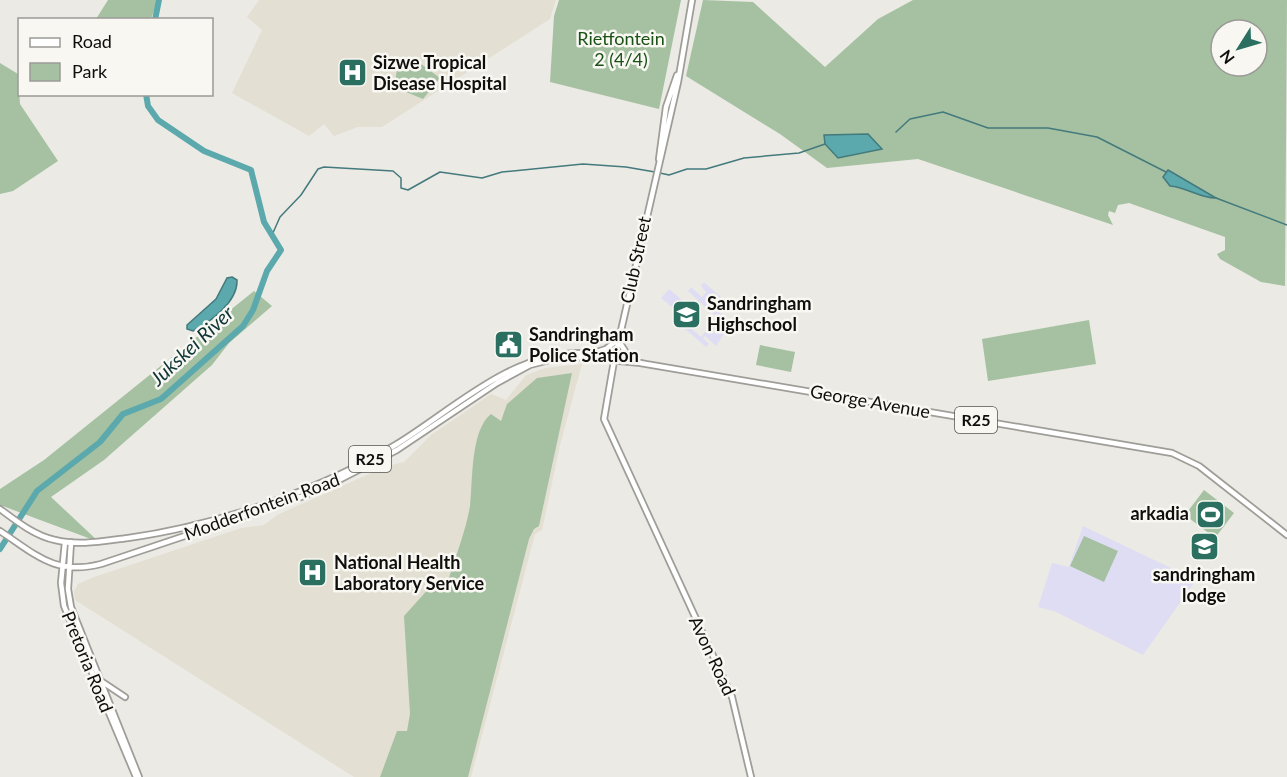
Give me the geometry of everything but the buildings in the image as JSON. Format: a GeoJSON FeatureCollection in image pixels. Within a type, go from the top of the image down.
{"type":"FeatureCollection","features":[{"type":"Feature","properties":{"kind":"main road","name":"Club Street"},"geometry":{"type":"LineString","coordinates":[[614,359],[659,159],[664,114],[673,81],[677,75],[692,0]]}},
{"type":"Feature","properties":{"kind":"main road"},"geometry":{"type":"LineString","coordinates":[[591,354],[606,349],[619,339],[630,360]]}},
{"type":"Feature","properties":{"kind":"main road","name":"Modderfontein Road"},"geometry":{"type":"LineString","coordinates":[[0,509],[43,536],[68,542],[99,542],[182,529],[299,491],[387,450],[518,366],[548,355],[565,353],[591,354],[614,359]]}},
{"type":"Feature","properties":{"kind":"main road","name":"Modderfontein Road"},"geometry":{"type":"LineString","coordinates":[[1,532],[46,562],[80,568],[101,564],[312,492],[397,450],[497,383],[530,365],[565,356],[614,359]]}},
{"type":"Feature","properties":{"kind":"main road","name":"George Avenue"},"geometry":{"type":"LineString","coordinates":[[614,359],[640,363]]}},
{"type":"Feature","properties":{"kind":"main road","name":"George Avenue"},"geometry":{"type":"LineString","coordinates":[[614,359],[1172,453],[1204,470],[1287,535]]}},
{"type":"Feature","properties":{"kind":"main road","name":"Avon Road"},"geometry":{"type":"LineString","coordinates":[[614,359],[605,403],[605,423],[732,697],[751,777]]}},
{"type":"Feature","properties":{"kind":"main road","name":"Pretoria Road"},"geometry":{"type":"LineString","coordinates":[[68,542],[62,566],[64,606],[137,777]]}},
{"type":"Feature","properties":{"kind":"main road","name":"Pretoria Road"},"geometry":{"type":"LineString","coordinates":[[68,542],[71,607],[137,777]]}},
{"type":"Feature","properties":{"kind":"main road"},"geometry":{"type":"LineString","coordinates":[[68,578],[80,568]]}},
{"type":"Feature","properties":{"kind":"main road"},"geometry":{"type":"LineString","coordinates":[[90,670],[95,668]]}},
{"type":"Feature","properties":{"kind":"main road"},"geometry":{"type":"LineString","coordinates":[[101,681],[125,697]]}},
{"type":"Feature","properties":{"kind":"shaded area","name":"Sizwe Tropical Disease Hospital"},"geometry":{"type":"Polygon","coordinates":[[[259,0],[556,0],[550,19],[382,127],[358,127],[334,136],[324,124],[309,136],[232,93],[262,30],[247,17],[259,0]]]}},
{"type":"Feature","properties":{"kind":"shaded area","name":"Sandringham Highschool"},"geometry":{"type":"Polygon","coordinates":[[[704,282],[723,299],[713,306],[728,320],[725,323],[720,319],[717,322],[726,330],[716,346],[705,336],[703,338],[709,344],[706,347],[676,321],[683,316],[661,298],[669,289],[691,308],[698,300],[688,291],[691,287],[702,297],[706,292],[701,286],[704,282]],[[700,302],[683,322],[701,337],[718,318],[700,302]]]}},
{"type":"Feature","properties":{"kind":"shaded area","name":"National Health Laboratory Service"},"geometry":{"type":"Polygon","coordinates":[[[582,364],[560,445],[542,530],[535,534],[471,777],[354,777],[75,600],[74,591],[78,584],[94,577],[241,528],[264,525],[277,515],[387,466],[404,462],[431,435],[491,394],[506,400],[526,375],[545,368],[582,364]]]}},
{"type":"Feature","properties":{"kind":"shaded area"},"geometry":{"type":"Polygon","coordinates":[[[1083,526],[1196,580],[1143,655],[1054,611],[1038,607],[1052,563],[1069,567],[1083,526]]]}},
{"type":"Feature","properties":{"kind":"green space"},"geometry":{"type":"Polygon","coordinates":[[[108,0],[158,0],[151,18],[97,18],[108,0]]]}},
{"type":"Feature","properties":{"kind":"green space","name":"Rietfontein 2 (4/4)"},"geometry":{"type":"Polygon","coordinates":[[[559,0],[681,0],[659,109],[550,82],[554,16],[559,0]]]}},
{"type":"Feature","properties":{"kind":"green space"},"geometry":{"type":"Polygon","coordinates":[[[703,0],[753,2],[825,67],[878,19],[913,0],[1287,0],[1285,286],[1261,282],[1220,259],[1217,254],[1225,250],[1225,237],[1129,203],[1118,205],[1115,213],[1109,211],[1108,215],[1113,225],[918,159],[827,168],[780,134],[686,76],[703,0]]]}},
{"type":"Feature","properties":{"kind":"green space"},"geometry":{"type":"Polygon","coordinates":[[[399,58],[417,61],[440,78],[423,99],[394,87],[399,58]]]}},
{"type":"Feature","properties":{"kind":"green space"},"geometry":{"type":"Polygon","coordinates":[[[0,63],[18,74],[20,104],[58,161],[13,191],[0,194],[0,63]]]}},
{"type":"Feature","properties":{"kind":"green space"},"geometry":{"type":"Polygon","coordinates":[[[254,291],[272,306],[229,343],[212,365],[104,460],[51,497],[99,542],[0,505],[0,489],[44,460],[254,291]]]}},
{"type":"Feature","properties":{"kind":"green space"},"geometry":{"type":"Polygon","coordinates":[[[1089,320],[1096,364],[988,381],[982,339],[1089,320]]]}},
{"type":"Feature","properties":{"kind":"green space"},"geometry":{"type":"Polygon","coordinates":[[[760,345],[795,352],[791,372],[756,365],[760,345]]]}},
{"type":"Feature","properties":{"kind":"green space"},"geometry":{"type":"Polygon","coordinates":[[[572,373],[539,526],[534,529],[529,539],[468,777],[380,777],[397,731],[407,731],[410,714],[404,616],[432,585],[449,578],[470,506],[474,457],[479,432],[491,414],[501,421],[507,404],[537,378],[572,373]]]}},
{"type":"Feature","properties":{"kind":"green space","name":"arkadia"},"geometry":{"type":"Polygon","coordinates":[[[1204,490],[1234,513],[1215,538],[1185,515],[1204,490]]]}},
{"type":"Feature","properties":{"kind":"green space"},"geometry":{"type":"Polygon","coordinates":[[[1084,536],[1118,551],[1104,582],[1070,566],[1084,536]]]}},
{"type":"Feature","properties":{"kind":"water"},"geometry":{"type":"Polygon","coordinates":[[[868,134],[882,149],[838,158],[825,144],[824,135],[868,134]]]}},
{"type":"Feature","properties":{"kind":"water"},"geometry":{"type":"Polygon","coordinates":[[[1168,170],[1216,198],[1205,197],[1170,186],[1163,177],[1168,170]]]}},
{"type":"Feature","properties":{"kind":"water"},"geometry":{"type":"Polygon","coordinates":[[[232,277],[237,280],[236,288],[222,310],[193,331],[187,329],[187,325],[216,299],[227,278],[232,277]]]}},
{"type":"Feature","properties":{"kind":"waterway","name":"Jukskei River"},"geometry":{"type":"LineString","coordinates":[[155,18],[159,0]]}},
{"type":"Feature","properties":{"kind":"waterway","name":"Jukskei River"},"geometry":{"type":"LineString","coordinates":[[0,549],[37,491],[100,442],[123,414],[161,399],[243,326],[253,310],[267,271],[281,250],[264,222],[251,170],[204,151],[158,120],[148,106],[146,96]]}},
{"type":"Feature","properties":{"kind":"waterway"},"geometry":{"type":"LineString","coordinates":[[896,132],[910,119],[943,112],[988,128],[1048,128],[1097,137],[1166,172]]}},
{"type":"Feature","properties":{"kind":"waterway"},"geometry":{"type":"LineString","coordinates":[[660,173],[669,175],[687,169],[706,169],[744,158],[799,153],[825,144]]}},
{"type":"Feature","properties":{"kind":"waterway"},"geometry":{"type":"LineString","coordinates":[[272,235],[280,217],[301,195],[318,169],[324,167],[393,171],[401,178],[401,188],[408,190],[440,172],[482,178],[502,172],[583,164],[655,172]]}},
{"type":"Feature","properties":{"kind":"waterway"},"geometry":{"type":"LineString","coordinates":[[1216,198],[1287,225]]}},
{"type":"Feature","properties":{"kind":"place","name":"Sizwe Tropical Disease Hospital"},"geometry":{"type":"Point","coordinates":[352,73]}},
{"type":"Feature","properties":{"kind":"place","name":"Sandringham Highschool"},"geometry":{"type":"Point","coordinates":[686,314]}},
{"type":"Feature","properties":{"kind":"place","name":"Sandringham Police Station"},"geometry":{"type":"Point","coordinates":[508,345]}},
{"type":"Feature","properties":{"kind":"place","name":"arkadia"},"geometry":{"type":"Point","coordinates":[1210,514]}},
{"type":"Feature","properties":{"kind":"place","name":"sandringham lodge"},"geometry":{"type":"Point","coordinates":[1204,546]}},
{"type":"Feature","properties":{"kind":"place","name":"National Health Laboratory Service"},"geometry":{"type":"Point","coordinates":[313,573]}}]}
